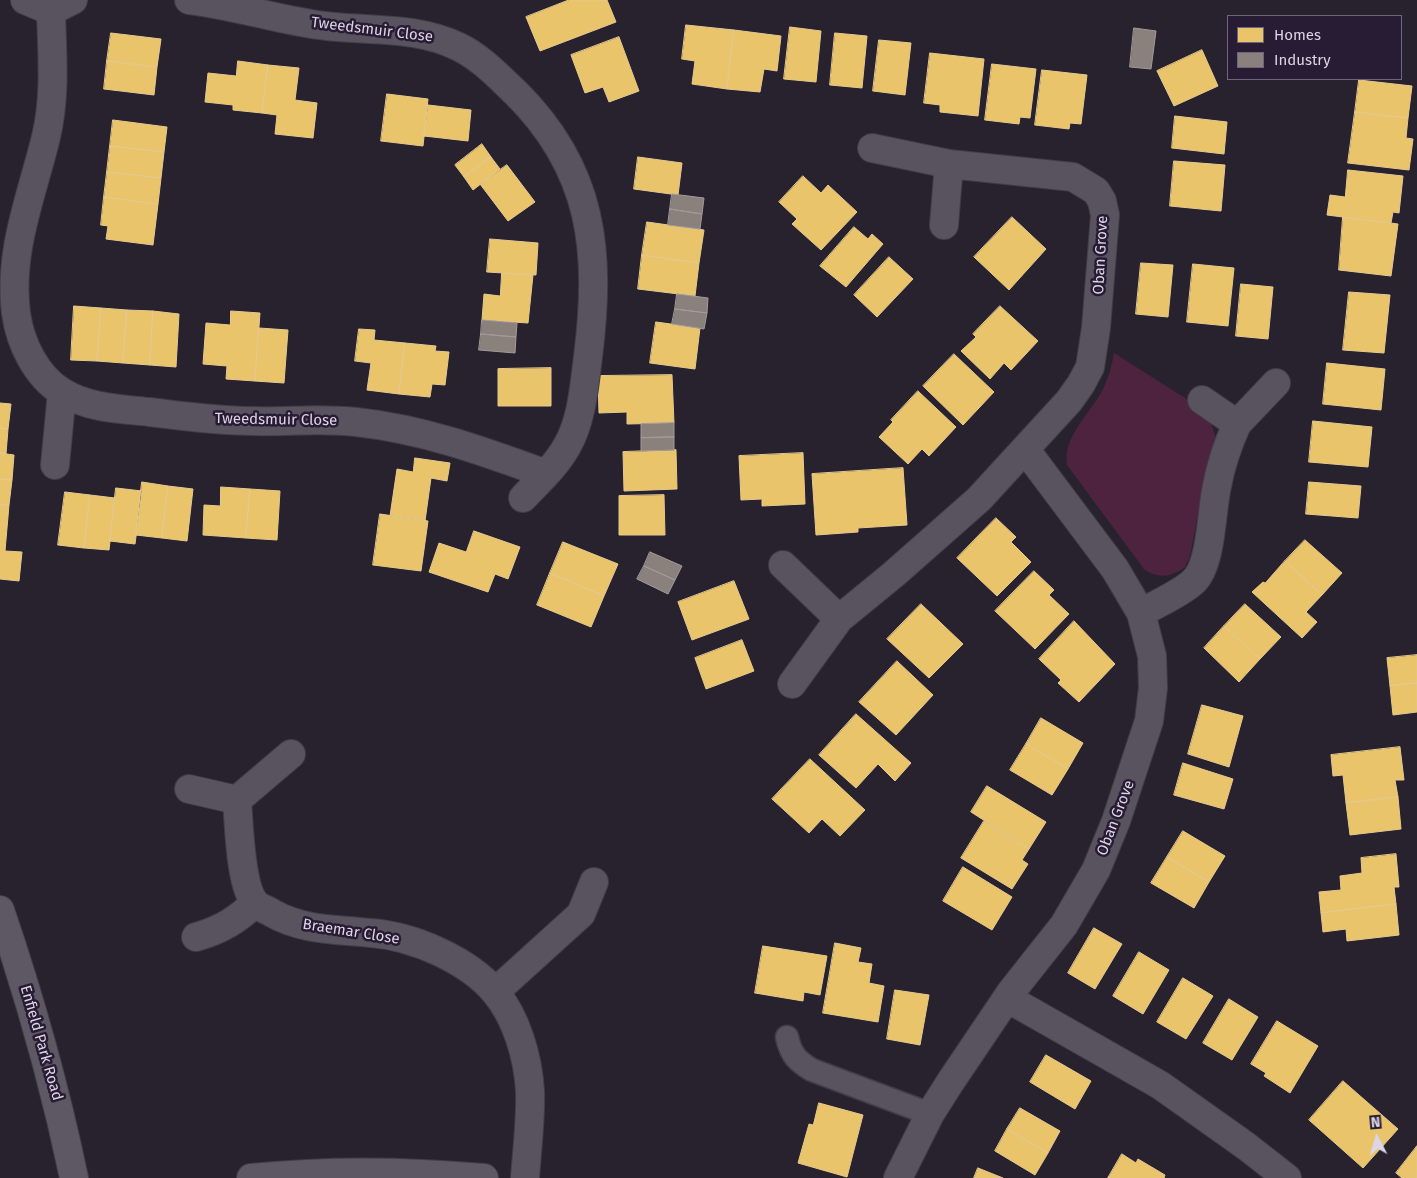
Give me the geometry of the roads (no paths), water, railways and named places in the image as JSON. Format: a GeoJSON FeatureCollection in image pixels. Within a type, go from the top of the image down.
{"type":"FeatureCollection","features":[{"type":"Feature","properties":{"kind":"street","name":"Tweedsmuir Close"},"geometry":{"type":"LineString","coordinates":[[25,0],[62,6],[51,109],[46,136],[23,219],[16,256],[14,287],[16,314],[22,339],[31,358],[44,377],[62,392],[85,402],[131,410],[228,421],[316,419],[406,430],[450,440],[546,474]]}},
{"type":"Feature","properties":{"kind":"street","name":"Tweedsmuir Close"},"geometry":{"type":"LineString","coordinates":[[189,0],[234,6],[318,25],[414,32],[439,38],[462,48],[483,63],[525,102],[562,151],[577,180],[591,237],[593,266],[590,337],[583,396],[577,423],[567,447],[546,474],[523,498]]}},
{"type":"Feature","properties":{"kind":"street","name":"Oban Grove"},"geometry":{"type":"LineString","coordinates":[[792,684],[839,619],[894,574],[979,499],[1069,401],[1081,384],[1090,366],[1096,328],[1105,215],[1102,201],[1096,191],[1073,177],[949,164],[872,148]]}},
{"type":"Feature","properties":{"kind":"street"},"geometry":{"type":"LineString","coordinates":[[944,225],[949,164]]}},
{"type":"Feature","properties":{"kind":"street"},"geometry":{"type":"LineString","coordinates":[[1141,613],[1193,582],[1203,570],[1208,550],[1217,484],[1224,455],[1237,424],[1276,383]]}},
{"type":"Feature","properties":{"kind":"street"},"geometry":{"type":"LineString","coordinates":[[55,465],[62,392]]}},
{"type":"Feature","properties":{"kind":"street"},"geometry":{"type":"LineString","coordinates":[[1202,400],[1237,424]]}},
{"type":"Feature","properties":{"kind":"street","name":"Oban Grove"},"geometry":{"type":"LineString","coordinates":[[898,1178],[930,1114],[1006,998],[1064,925],[1096,870],[1134,770],[1149,721],[1153,688],[1152,656],[1141,613],[1115,569],[1025,449]]}},
{"type":"Feature","properties":{"kind":"street"},"geometry":{"type":"LineString","coordinates":[[783,565],[839,619]]}},
{"type":"Feature","properties":{"kind":"street"},"geometry":{"type":"LineString","coordinates":[[237,800],[291,754]]}},
{"type":"Feature","properties":{"kind":"street"},"geometry":{"type":"LineString","coordinates":[[189,789],[237,800]]}},
{"type":"Feature","properties":{"kind":"street"},"geometry":{"type":"LineString","coordinates":[[196,937],[218,931],[236,921],[256,903],[245,878],[237,800]]}},
{"type":"Feature","properties":{"kind":"street"},"geometry":{"type":"LineString","coordinates":[[495,992],[580,914],[594,882]]}},
{"type":"Feature","properties":{"kind":"street","name":"Braemar Close"},"geometry":{"type":"LineString","coordinates":[[256,903],[286,920],[320,930],[374,933],[439,951],[470,970],[495,992],[512,1021],[526,1064],[530,1091],[526,1178]]}},
{"type":"Feature","properties":{"kind":"street","name":"Enfield Park Road"},"geometry":{"type":"LineString","coordinates":[[0,910],[36,1024],[58,1105],[74,1178]]}},
{"type":"Feature","properties":{"kind":"street"},"geometry":{"type":"LineString","coordinates":[[1006,998],[1160,1085],[1246,1146],[1287,1178]]}},
{"type":"Feature","properties":{"kind":"street"},"geometry":{"type":"LineString","coordinates":[[251,1178],[343,1172],[407,1173],[484,1178]]}},
{"type":"Feature","properties":{"kind":"lane"},"geometry":{"type":"LineString","coordinates":[[787,1038],[791,1052],[796,1060],[812,1070],[930,1114]]}}]}
